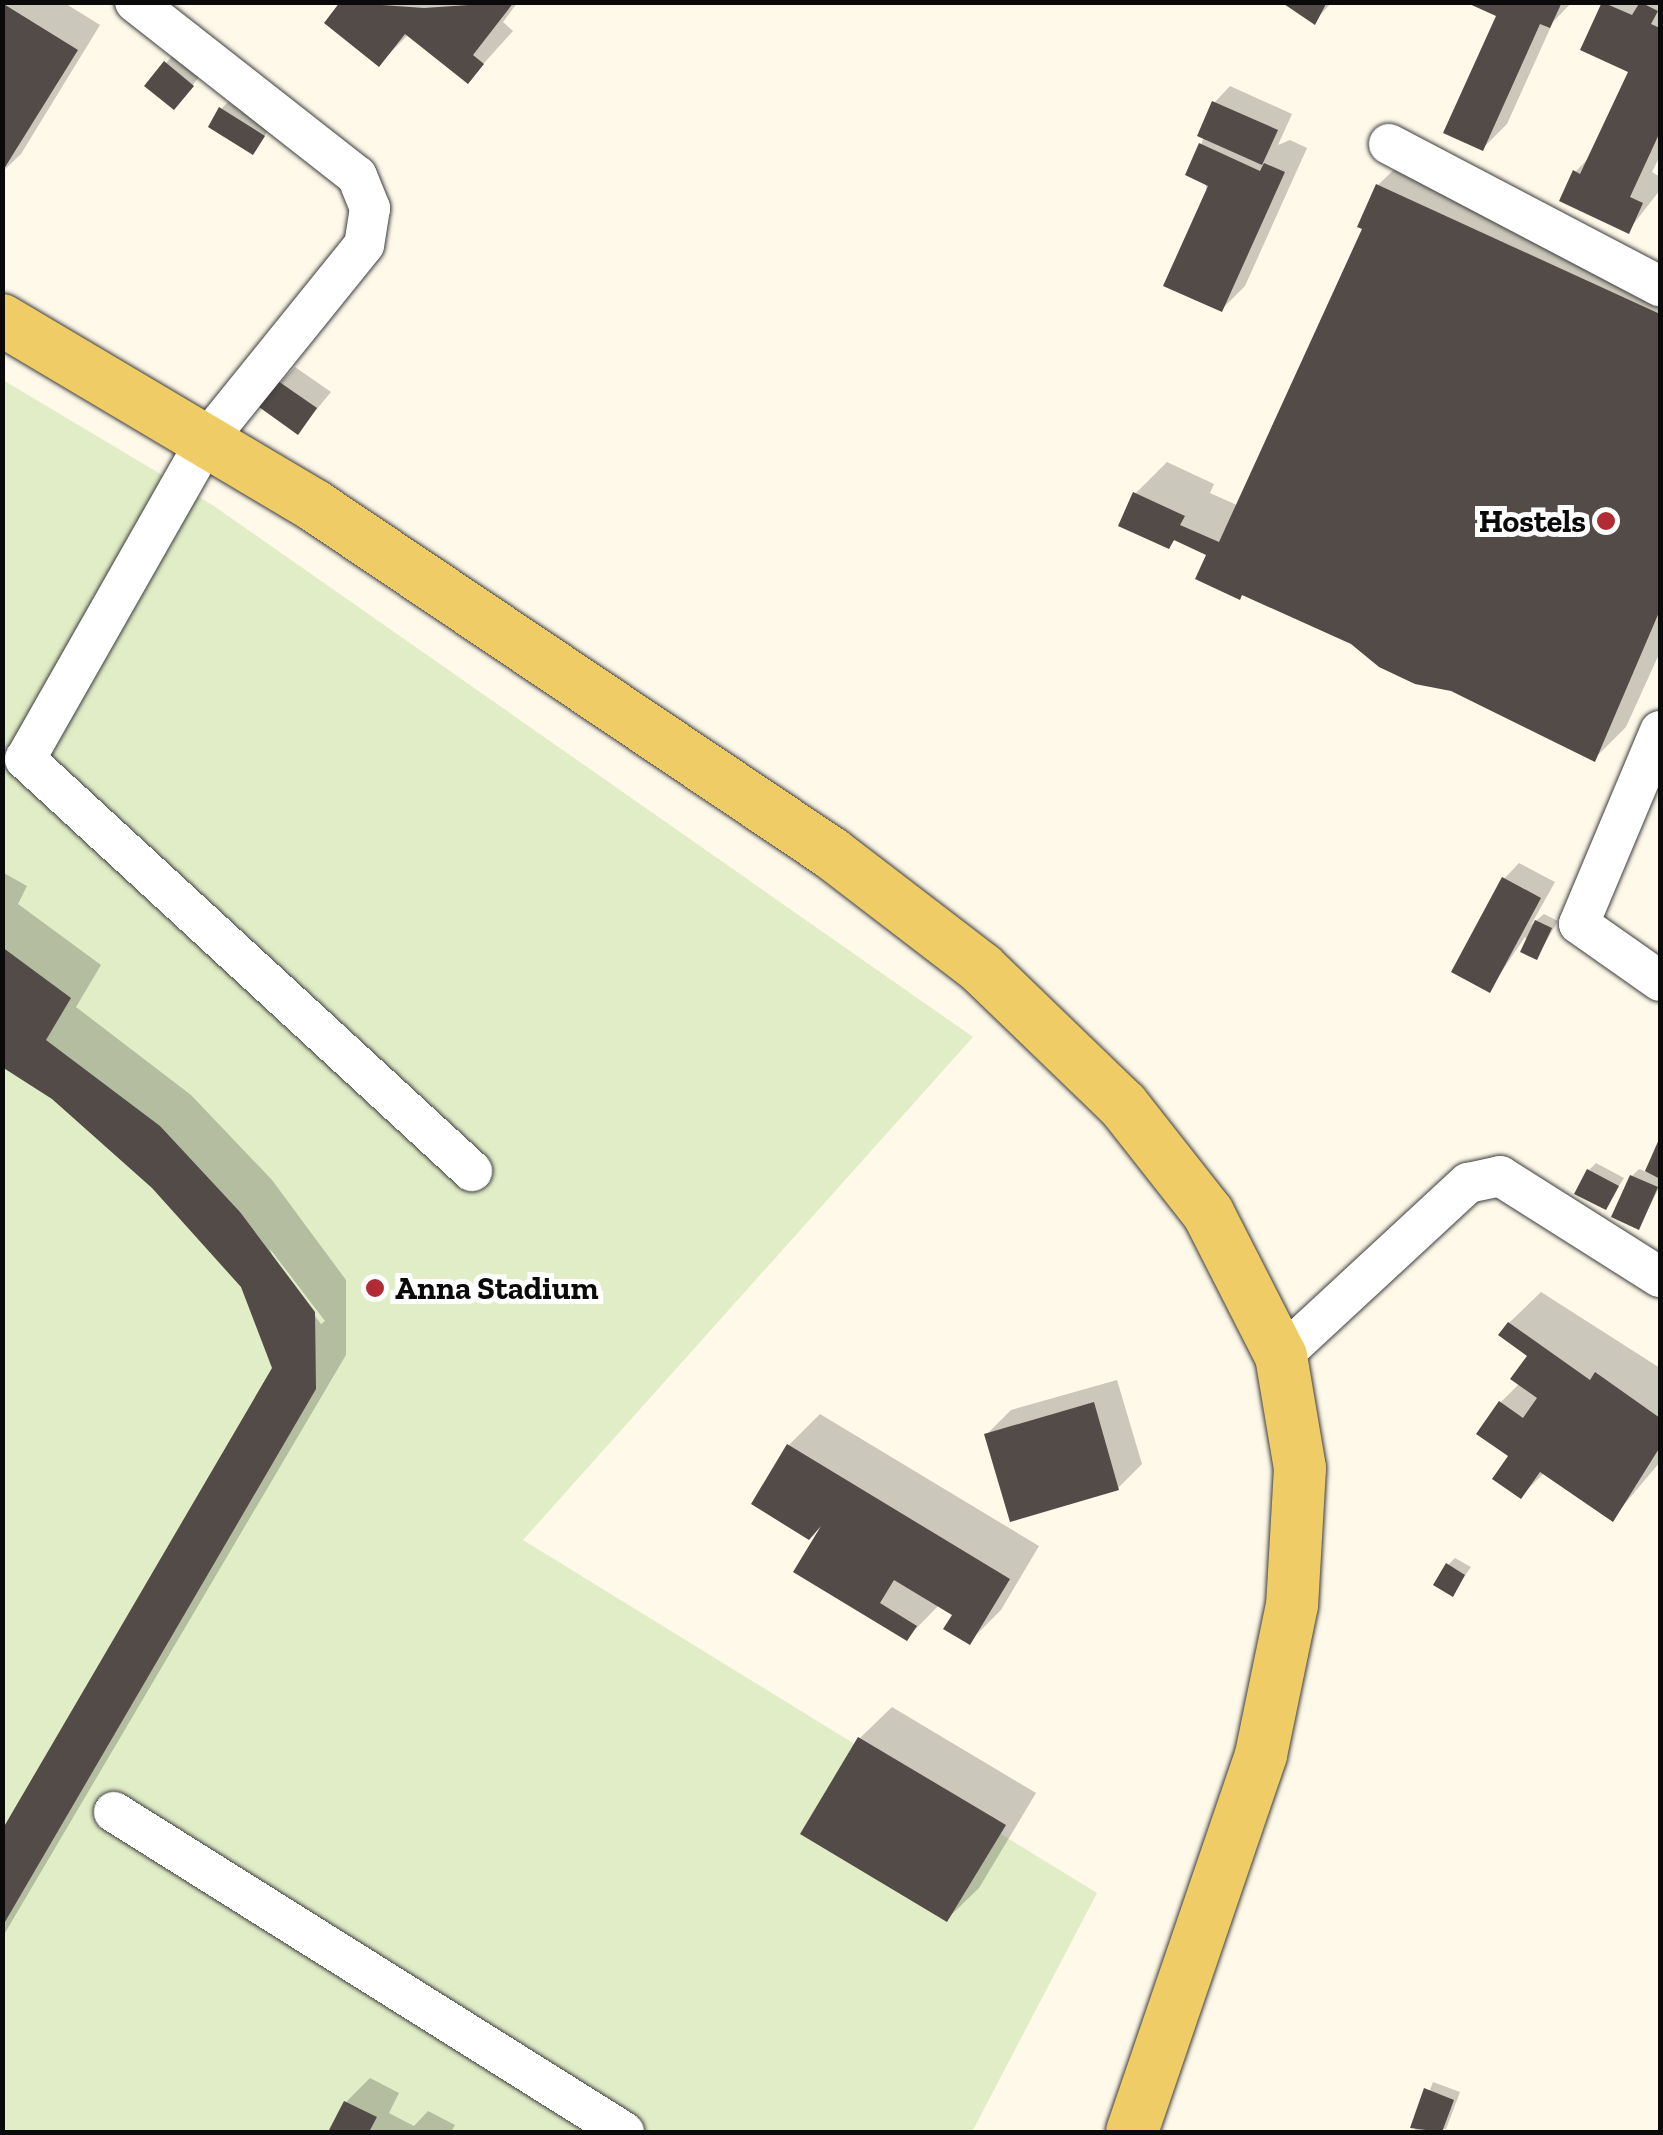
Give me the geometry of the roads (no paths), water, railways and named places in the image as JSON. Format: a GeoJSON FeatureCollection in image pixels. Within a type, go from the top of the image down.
{"type":"FeatureCollection","features":[{"type":"Feature","properties":{"kind":"main road"},"geometry":{"type":"LineString","coordinates":[[2,320],[315,506],[831,854],[982,969],[1123,1105],[1208,1213],[1280,1356],[1300,1468],[1292,1606],[1261,1756],[1132,2132]]}},
{"type":"Feature","properties":{"kind":"street"},"geometry":{"type":"LineString","coordinates":[[135,2],[356,176],[370,208],[364,245],[206,441],[14,757],[472,1171]]}},
{"type":"Feature","properties":{"kind":"street"},"geometry":{"type":"LineString","coordinates":[[1388,144],[1660,286]]}},
{"type":"Feature","properties":{"kind":"street"},"geometry":{"type":"LineString","coordinates":[[1660,731],[1579,924],[1660,981]]}},
{"type":"Feature","properties":{"kind":"street"},"geometry":{"type":"LineString","coordinates":[[1280,1356],[1468,1183],[1500,1176],[1660,1276]]}},
{"type":"Feature","properties":{"kind":"street"},"geometry":{"type":"LineString","coordinates":[[114,1812],[624,2132]]}},
{"type":"Feature","properties":{"kind":"place","name":"Hostels"},"geometry":{"type":"Point","coordinates":[1606,521]}},
{"type":"Feature","properties":{"kind":"place","name":"Anna Stadium"},"geometry":{"type":"Point","coordinates":[375,1288]}}]}
